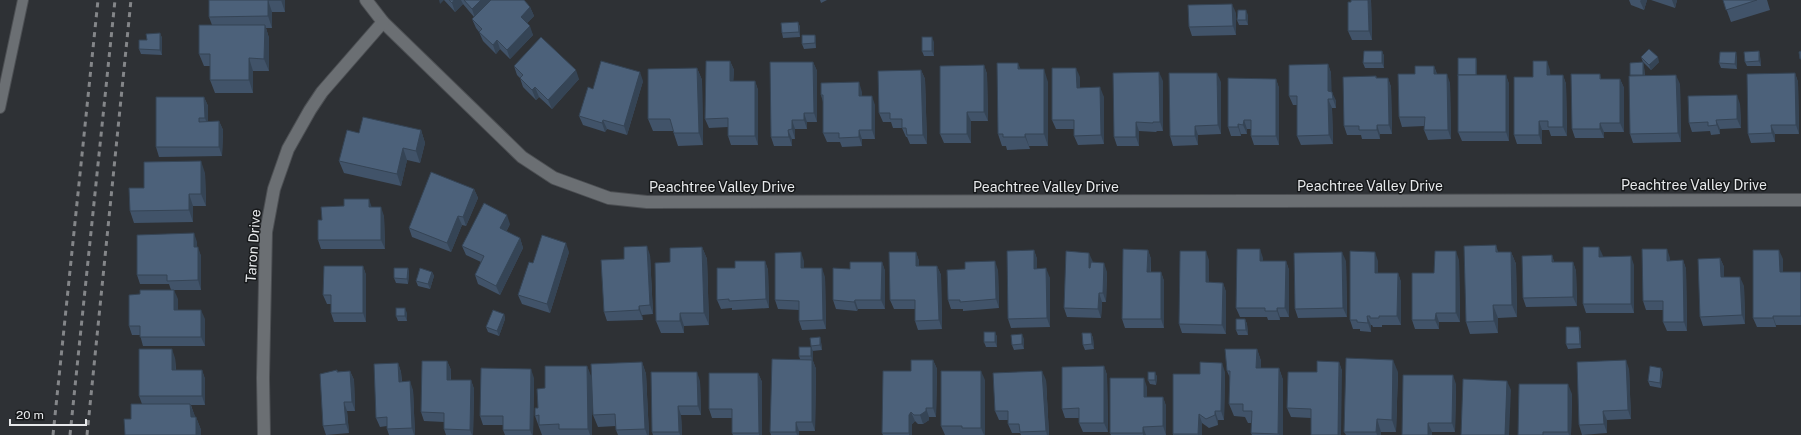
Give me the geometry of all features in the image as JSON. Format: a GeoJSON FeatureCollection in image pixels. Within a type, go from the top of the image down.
{"type":"FeatureCollection","features":[{"type":"Feature","properties":{"kind":"street","name":"Peachtree Valley Drive"},"geometry":{"type":"LineString","coordinates":[[366,0],[382,22],[522,157],[554,178],[609,198],[648,202],[1801,200]]}},
{"type":"Feature","properties":{"kind":"street","name":"Taron Drive"},"geometry":{"type":"LineString","coordinates":[[264,435],[263,378],[266,232],[274,189],[288,149],[310,110],[322,92],[382,22]]}},
{"type":"Feature","properties":{"kind":"lane"},"geometry":{"type":"LineString","coordinates":[[0,108],[23,0]]}},
{"type":"Feature","properties":{"kind":"building"},"geometry":{"type":"Polygon","coordinates":[[[209,0],[268,0],[268,16],[209,17],[209,0]]]}},
{"type":"Feature","properties":{"kind":"building"},"geometry":{"type":"Polygon","coordinates":[[[464,0],[481,0],[472,9],[464,0]]]}},
{"type":"Feature","properties":{"kind":"building"},"geometry":{"type":"Polygon","coordinates":[[[491,0],[524,0],[530,7],[521,17],[530,26],[507,50],[497,40],[493,45],[479,32],[482,29],[472,19],[491,0]]]}},
{"type":"Feature","properties":{"kind":"building"},"geometry":{"type":"Polygon","coordinates":[[[1351,0],[1368,0],[1369,31],[1348,31],[1348,2],[1351,2],[1351,0]]]}},
{"type":"Feature","properties":{"kind":"building"},"geometry":{"type":"Polygon","coordinates":[[[1723,0],[1757,0],[1726,10],[1723,0]]]}},
{"type":"Feature","properties":{"kind":"building"},"geometry":{"type":"Polygon","coordinates":[[[1232,4],[1233,26],[1189,27],[1188,5],[1232,4]]]}},
{"type":"Feature","properties":{"kind":"building"},"geometry":{"type":"Polygon","coordinates":[[[1238,10],[1246,10],[1246,20],[1237,20],[1238,10]]]}},
{"type":"Feature","properties":{"kind":"building"},"geometry":{"type":"Polygon","coordinates":[[[798,22],[799,32],[782,33],[781,23],[798,22]]]}},
{"type":"Feature","properties":{"kind":"building"},"geometry":{"type":"Polygon","coordinates":[[[199,25],[265,25],[264,59],[249,58],[249,80],[210,80],[210,54],[199,54],[199,25]]]}},
{"type":"Feature","properties":{"kind":"building"},"geometry":{"type":"Polygon","coordinates":[[[160,33],[160,50],[139,49],[139,40],[147,40],[146,34],[160,33]]]}},
{"type":"Feature","properties":{"kind":"building"},"geometry":{"type":"Polygon","coordinates":[[[802,35],[815,35],[815,43],[802,44],[802,35]]]}},
{"type":"Feature","properties":{"kind":"building"},"geometry":{"type":"Polygon","coordinates":[[[541,37],[576,70],[548,100],[535,87],[532,90],[520,78],[523,75],[514,66],[541,37]]]}},
{"type":"Feature","properties":{"kind":"building"},"geometry":{"type":"Polygon","coordinates":[[[922,37],[932,37],[932,51],[922,51],[922,37]]]}},
{"type":"Feature","properties":{"kind":"building"},"geometry":{"type":"Polygon","coordinates":[[[1649,49],[1658,57],[1649,65],[1641,57],[1649,49]]]}},
{"type":"Feature","properties":{"kind":"building"},"geometry":{"type":"Polygon","coordinates":[[[1364,51],[1382,51],[1382,63],[1363,63],[1364,51]]]}},
{"type":"Feature","properties":{"kind":"building"},"geometry":{"type":"Polygon","coordinates":[[[1759,51],[1759,61],[1745,62],[1744,52],[1759,51]]]}},
{"type":"Feature","properties":{"kind":"building"},"geometry":{"type":"Polygon","coordinates":[[[1801,51],[1801,59],[1800,59],[1799,52],[1801,51]]]}},
{"type":"Feature","properties":{"kind":"building"},"geometry":{"type":"Polygon","coordinates":[[[1720,52],[1736,52],[1735,64],[1719,63],[1720,52]]]}},
{"type":"Feature","properties":{"kind":"building"},"geometry":{"type":"Polygon","coordinates":[[[1458,58],[1476,58],[1476,75],[1458,75],[1458,58]]]}},
{"type":"Feature","properties":{"kind":"building"},"geometry":{"type":"Polygon","coordinates":[[[601,61],[640,72],[624,126],[603,120],[602,123],[579,116],[588,87],[593,89],[601,61]]]}},
{"type":"Feature","properties":{"kind":"building"},"geometry":{"type":"Polygon","coordinates":[[[706,61],[730,61],[730,81],[755,81],[755,136],[728,136],[728,118],[705,119],[706,61]]]}},
{"type":"Feature","properties":{"kind":"building"},"geometry":{"type":"Polygon","coordinates":[[[1533,61],[1547,61],[1547,75],[1563,75],[1563,127],[1548,127],[1548,121],[1539,121],[1539,135],[1514,135],[1514,77],[1533,77],[1533,61]]]}},
{"type":"Feature","properties":{"kind":"building"},"geometry":{"type":"Polygon","coordinates":[[[770,62],[813,62],[814,113],[804,113],[804,120],[792,120],[792,129],[788,130],[789,137],[771,137],[770,62]]]}},
{"type":"Feature","properties":{"kind":"building"},"geometry":{"type":"Polygon","coordinates":[[[1643,62],[1643,75],[1630,75],[1630,63],[1643,62]]]}},
{"type":"Feature","properties":{"kind":"building"},"geometry":{"type":"Polygon","coordinates":[[[997,63],[1018,63],[1018,69],[1044,69],[1044,134],[1025,134],[1025,137],[1003,137],[1003,134],[998,134],[997,63]]]}},
{"type":"Feature","properties":{"kind":"building"},"geometry":{"type":"Polygon","coordinates":[[[1328,64],[1328,91],[1332,92],[1333,99],[1328,99],[1329,135],[1297,136],[1297,96],[1289,96],[1289,65],[1328,64]]]}},
{"type":"Feature","properties":{"kind":"building"},"geometry":{"type":"Polygon","coordinates":[[[984,65],[984,112],[967,112],[967,134],[940,134],[940,66],[984,65]]]}},
{"type":"Feature","properties":{"kind":"building"},"geometry":{"type":"Polygon","coordinates":[[[1415,66],[1434,66],[1434,74],[1447,74],[1448,130],[1424,130],[1425,117],[1399,117],[1398,74],[1415,74],[1415,66]]]}},
{"type":"Feature","properties":{"kind":"building"},"geometry":{"type":"Polygon","coordinates":[[[697,68],[699,133],[674,133],[670,119],[648,119],[648,69],[697,68]]]}},
{"type":"Feature","properties":{"kind":"building"},"geometry":{"type":"Polygon","coordinates":[[[1052,68],[1076,68],[1077,88],[1100,87],[1101,135],[1074,136],[1074,120],[1052,120],[1052,68]]]}},
{"type":"Feature","properties":{"kind":"building"},"geometry":{"type":"Polygon","coordinates":[[[921,70],[923,135],[907,135],[906,128],[902,128],[902,119],[890,119],[890,113],[879,113],[878,71],[921,70]]]}},
{"type":"Feature","properties":{"kind":"building"},"geometry":{"type":"Polygon","coordinates":[[[1159,72],[1160,122],[1136,122],[1136,137],[1114,137],[1113,73],[1159,72]]]}},
{"type":"Feature","properties":{"kind":"building"},"geometry":{"type":"Polygon","coordinates":[[[1169,73],[1217,73],[1218,125],[1195,126],[1195,136],[1170,136],[1169,73]]]}},
{"type":"Feature","properties":{"kind":"building"},"geometry":{"type":"Polygon","coordinates":[[[1795,73],[1796,125],[1771,125],[1772,133],[1748,134],[1747,74],[1795,73]]]}},
{"type":"Feature","properties":{"kind":"building"},"geometry":{"type":"Polygon","coordinates":[[[1571,74],[1600,74],[1600,79],[1620,79],[1620,123],[1600,123],[1600,129],[1572,129],[1571,74]]]}},
{"type":"Feature","properties":{"kind":"building"},"geometry":{"type":"Polygon","coordinates":[[[1458,75],[1506,75],[1506,132],[1458,132],[1458,75]]]}},
{"type":"Feature","properties":{"kind":"building"},"geometry":{"type":"Polygon","coordinates":[[[1676,75],[1678,133],[1630,134],[1629,76],[1676,75]]]}},
{"type":"Feature","properties":{"kind":"building"},"geometry":{"type":"Polygon","coordinates":[[[1376,76],[1376,78],[1388,78],[1389,125],[1377,125],[1377,130],[1359,130],[1359,126],[1344,126],[1343,77],[1376,76]]]}},
{"type":"Feature","properties":{"kind":"building"},"geometry":{"type":"Polygon","coordinates":[[[1228,78],[1276,79],[1276,136],[1251,136],[1251,120],[1244,120],[1243,125],[1238,124],[1238,127],[1228,127],[1228,78]]]}},
{"type":"Feature","properties":{"kind":"building"},"geometry":{"type":"Polygon","coordinates":[[[859,82],[859,96],[872,96],[872,130],[859,130],[859,137],[839,138],[839,133],[823,133],[823,95],[821,95],[821,83],[859,82]]]}},
{"type":"Feature","properties":{"kind":"building"},"geometry":{"type":"Polygon","coordinates":[[[1737,95],[1737,119],[1716,120],[1717,125],[1708,126],[1708,122],[1689,123],[1688,96],[1737,95]]]}},
{"type":"Feature","properties":{"kind":"building"},"geometry":{"type":"Polygon","coordinates":[[[156,97],[204,97],[205,118],[199,118],[199,122],[219,121],[219,147],[156,147],[156,97]]]}},
{"type":"Feature","properties":{"kind":"building"},"geometry":{"type":"Polygon","coordinates":[[[363,117],[421,130],[416,151],[403,148],[397,174],[339,161],[347,130],[359,133],[363,117]]]}},
{"type":"Feature","properties":{"kind":"building"},"geometry":{"type":"Polygon","coordinates":[[[201,161],[201,194],[189,194],[189,210],[130,211],[129,188],[144,188],[144,162],[201,161]]]}},
{"type":"Feature","properties":{"kind":"building"},"geometry":{"type":"Polygon","coordinates":[[[431,172],[474,189],[463,217],[458,216],[447,243],[409,228],[431,172]]]}},
{"type":"Feature","properties":{"kind":"building"},"geometry":{"type":"Polygon","coordinates":[[[344,199],[369,199],[369,207],[381,207],[381,240],[318,240],[318,220],[322,220],[321,207],[344,206],[344,199]]]}},
{"type":"Feature","properties":{"kind":"building"},"geometry":{"type":"Polygon","coordinates":[[[484,203],[507,215],[500,228],[520,238],[496,286],[475,275],[484,256],[462,246],[484,203]]]}},
{"type":"Feature","properties":{"kind":"building"},"geometry":{"type":"Polygon","coordinates":[[[194,233],[194,247],[198,247],[198,280],[167,281],[167,275],[137,275],[137,235],[194,233]]]}},
{"type":"Feature","properties":{"kind":"building"},"geometry":{"type":"Polygon","coordinates":[[[542,235],[566,243],[547,304],[518,295],[529,262],[533,263],[542,235]]]}},
{"type":"Feature","properties":{"kind":"building"},"geometry":{"type":"Polygon","coordinates":[[[1496,245],[1496,252],[1511,252],[1512,305],[1493,305],[1494,321],[1466,322],[1464,246],[1496,245]]]}},
{"type":"Feature","properties":{"kind":"building"},"geometry":{"type":"Polygon","coordinates":[[[647,246],[650,305],[639,306],[639,310],[604,312],[601,260],[624,259],[624,247],[647,246]]]}},
{"type":"Feature","properties":{"kind":"building"},"geometry":{"type":"Polygon","coordinates":[[[702,247],[704,313],[680,313],[680,321],[656,321],[655,263],[670,262],[670,248],[702,247]]]}},
{"type":"Feature","properties":{"kind":"building"},"geometry":{"type":"Polygon","coordinates":[[[1583,247],[1599,247],[1599,257],[1631,256],[1631,304],[1583,304],[1583,247]]]}},
{"type":"Feature","properties":{"kind":"building"},"geometry":{"type":"Polygon","coordinates":[[[1123,249],[1148,250],[1147,272],[1161,272],[1161,319],[1122,319],[1123,249]]]}},
{"type":"Feature","properties":{"kind":"building"},"geometry":{"type":"Polygon","coordinates":[[[1237,249],[1260,249],[1260,261],[1286,261],[1285,308],[1277,308],[1277,311],[1265,311],[1265,308],[1236,308],[1237,249]]]}},
{"type":"Feature","properties":{"kind":"building"},"geometry":{"type":"Polygon","coordinates":[[[1642,249],[1667,249],[1667,261],[1683,260],[1684,322],[1663,322],[1663,301],[1643,301],[1642,249]]]}},
{"type":"Feature","properties":{"kind":"building"},"geometry":{"type":"Polygon","coordinates":[[[1034,250],[1034,269],[1046,268],[1047,318],[1008,319],[1007,251],[1034,250]]]}},
{"type":"Feature","properties":{"kind":"building"},"geometry":{"type":"Polygon","coordinates":[[[1753,250],[1779,250],[1780,272],[1801,272],[1801,316],[1753,318],[1753,250]]]}},
{"type":"Feature","properties":{"kind":"building"},"geometry":{"type":"Polygon","coordinates":[[[1066,251],[1089,253],[1089,268],[1091,262],[1104,263],[1103,293],[1099,293],[1098,309],[1064,308],[1066,251]]]}},
{"type":"Feature","properties":{"kind":"building"},"geometry":{"type":"Polygon","coordinates":[[[1180,251],[1206,251],[1206,282],[1223,283],[1222,325],[1179,324],[1180,251]]]}},
{"type":"Feature","properties":{"kind":"building"},"geometry":{"type":"Polygon","coordinates":[[[1350,251],[1375,252],[1375,273],[1398,273],[1397,316],[1379,316],[1379,318],[1370,318],[1370,316],[1367,316],[1368,323],[1350,320],[1350,251]]]}},
{"type":"Feature","properties":{"kind":"building"},"geometry":{"type":"Polygon","coordinates":[[[1435,251],[1456,251],[1456,313],[1436,313],[1435,320],[1412,320],[1412,273],[1434,273],[1435,251]]]}},
{"type":"Feature","properties":{"kind":"building"},"geometry":{"type":"Polygon","coordinates":[[[801,252],[801,268],[822,268],[823,320],[799,321],[799,301],[775,300],[775,253],[801,252]]]}},
{"type":"Feature","properties":{"kind":"building"},"geometry":{"type":"Polygon","coordinates":[[[889,252],[916,252],[916,266],[937,266],[939,320],[915,321],[915,300],[890,300],[889,252]]]}},
{"type":"Feature","properties":{"kind":"building"},"geometry":{"type":"Polygon","coordinates":[[[1342,252],[1343,308],[1295,309],[1294,253],[1342,252]]]}},
{"type":"Feature","properties":{"kind":"building"},"geometry":{"type":"Polygon","coordinates":[[[1552,255],[1552,262],[1573,262],[1573,297],[1523,298],[1522,256],[1552,255]]]}},
{"type":"Feature","properties":{"kind":"building"},"geometry":{"type":"Polygon","coordinates":[[[1720,258],[1721,277],[1740,277],[1742,315],[1700,317],[1698,259],[1720,258]]]}},
{"type":"Feature","properties":{"kind":"building"},"geometry":{"type":"Polygon","coordinates":[[[735,261],[765,261],[766,299],[729,301],[729,299],[717,300],[717,268],[735,268],[735,261]]]}},
{"type":"Feature","properties":{"kind":"building"},"geometry":{"type":"Polygon","coordinates":[[[995,261],[996,299],[960,302],[960,300],[948,300],[947,270],[965,269],[965,262],[995,261]]]}},
{"type":"Feature","properties":{"kind":"building"},"geometry":{"type":"Polygon","coordinates":[[[850,262],[882,262],[881,300],[855,300],[854,302],[833,300],[833,268],[850,269],[850,262]]]}},
{"type":"Feature","properties":{"kind":"building"},"geometry":{"type":"Polygon","coordinates":[[[324,266],[363,266],[363,313],[331,313],[331,295],[323,295],[324,266]]]}},
{"type":"Feature","properties":{"kind":"building"},"geometry":{"type":"Polygon","coordinates":[[[394,268],[408,268],[407,279],[394,278],[394,268]]]}},
{"type":"Feature","properties":{"kind":"building"},"geometry":{"type":"Polygon","coordinates":[[[420,268],[432,272],[428,284],[416,281],[420,268]]]}},
{"type":"Feature","properties":{"kind":"building"},"geometry":{"type":"Polygon","coordinates":[[[140,290],[174,290],[174,310],[201,310],[201,337],[140,337],[140,326],[129,326],[129,295],[140,294],[140,290]]]}},
{"type":"Feature","properties":{"kind":"building"},"geometry":{"type":"Polygon","coordinates":[[[396,308],[405,308],[405,316],[396,316],[396,308]]]}},
{"type":"Feature","properties":{"kind":"building"},"geometry":{"type":"Polygon","coordinates":[[[493,310],[504,314],[497,331],[486,327],[493,310]]]}},
{"type":"Feature","properties":{"kind":"building"},"geometry":{"type":"Polygon","coordinates":[[[1236,319],[1245,319],[1246,330],[1236,330],[1236,319]]]}},
{"type":"Feature","properties":{"kind":"building"},"geometry":{"type":"Polygon","coordinates":[[[1566,327],[1579,327],[1580,344],[1566,344],[1566,327]]]}},
{"type":"Feature","properties":{"kind":"building"},"geometry":{"type":"Polygon","coordinates":[[[984,332],[995,332],[995,342],[984,342],[984,332]]]}},
{"type":"Feature","properties":{"kind":"building"},"geometry":{"type":"Polygon","coordinates":[[[1082,333],[1091,333],[1092,344],[1083,345],[1082,333]]]}},
{"type":"Feature","properties":{"kind":"building"},"geometry":{"type":"Polygon","coordinates":[[[1022,334],[1022,344],[1012,345],[1011,335],[1022,334]]]}},
{"type":"Feature","properties":{"kind":"building"},"geometry":{"type":"Polygon","coordinates":[[[820,337],[820,345],[811,346],[810,338],[820,337]]]}},
{"type":"Feature","properties":{"kind":"building"},"geometry":{"type":"Polygon","coordinates":[[[799,347],[811,347],[811,356],[799,356],[799,347]]]}},
{"type":"Feature","properties":{"kind":"building"},"geometry":{"type":"Polygon","coordinates":[[[139,349],[172,349],[172,370],[202,370],[202,396],[139,396],[139,349]]]}},
{"type":"Feature","properties":{"kind":"building"},"geometry":{"type":"Polygon","coordinates":[[[1225,349],[1257,349],[1256,368],[1279,368],[1278,434],[1251,433],[1252,411],[1243,411],[1243,404],[1229,404],[1230,371],[1227,371],[1225,349]]]}},
{"type":"Feature","properties":{"kind":"building"},"geometry":{"type":"Polygon","coordinates":[[[1346,358],[1393,360],[1392,420],[1377,419],[1376,432],[1344,432],[1346,358]]]}},
{"type":"Feature","properties":{"kind":"building"},"geometry":{"type":"Polygon","coordinates":[[[772,359],[812,360],[812,422],[796,422],[796,432],[770,432],[772,359]]]}},
{"type":"Feature","properties":{"kind":"building"},"geometry":{"type":"Polygon","coordinates":[[[911,360],[933,360],[933,408],[926,408],[926,411],[920,415],[914,415],[911,412],[909,415],[909,433],[882,433],[883,371],[911,371],[911,360]]]}},
{"type":"Feature","properties":{"kind":"building"},"geometry":{"type":"Polygon","coordinates":[[[1626,360],[1628,410],[1603,411],[1604,424],[1579,425],[1577,362],[1626,360]]]}},
{"type":"Feature","properties":{"kind":"building"},"geometry":{"type":"Polygon","coordinates":[[[422,361],[447,361],[447,380],[471,380],[470,430],[444,429],[444,413],[421,412],[422,361]]]}},
{"type":"Feature","properties":{"kind":"building"},"geometry":{"type":"Polygon","coordinates":[[[1317,361],[1339,362],[1338,435],[1311,435],[1311,409],[1287,408],[1288,372],[1317,372],[1317,361]]]}},
{"type":"Feature","properties":{"kind":"building"},"geometry":{"type":"Polygon","coordinates":[[[642,362],[645,429],[616,430],[615,414],[593,415],[591,364],[642,362]]]}},
{"type":"Feature","properties":{"kind":"building"},"geometry":{"type":"Polygon","coordinates":[[[1200,362],[1222,363],[1221,411],[1215,411],[1215,415],[1206,419],[1199,414],[1198,434],[1173,434],[1173,374],[1200,374],[1200,362]]]}},
{"type":"Feature","properties":{"kind":"building"},"geometry":{"type":"Polygon","coordinates":[[[398,363],[399,382],[410,381],[412,428],[387,429],[387,417],[376,418],[374,364],[398,363]]]}},
{"type":"Feature","properties":{"kind":"building"},"geometry":{"type":"Polygon","coordinates":[[[545,366],[587,366],[588,429],[559,429],[559,424],[539,425],[539,415],[535,416],[535,408],[538,408],[537,389],[545,388],[545,366]]]}},
{"type":"Feature","properties":{"kind":"building"},"geometry":{"type":"Polygon","coordinates":[[[1104,366],[1104,423],[1079,423],[1079,408],[1062,409],[1062,367],[1104,366]]]}},
{"type":"Feature","properties":{"kind":"building"},"geometry":{"type":"Polygon","coordinates":[[[1650,366],[1661,368],[1660,383],[1648,381],[1650,366]]]}},
{"type":"Feature","properties":{"kind":"building"},"geometry":{"type":"Polygon","coordinates":[[[481,368],[531,369],[530,430],[503,430],[503,416],[480,416],[481,368]]]}},
{"type":"Feature","properties":{"kind":"building"},"geometry":{"type":"Polygon","coordinates":[[[337,370],[337,372],[350,371],[352,402],[344,402],[346,424],[323,426],[320,374],[337,370]]]}},
{"type":"Feature","properties":{"kind":"building"},"geometry":{"type":"Polygon","coordinates":[[[941,371],[981,371],[981,428],[941,426],[941,371]]]}},
{"type":"Feature","properties":{"kind":"building"},"geometry":{"type":"Polygon","coordinates":[[[1042,371],[1046,431],[1020,432],[1019,424],[1008,424],[1008,411],[995,411],[993,373],[1042,371]]]}},
{"type":"Feature","properties":{"kind":"building"},"geometry":{"type":"Polygon","coordinates":[[[651,372],[697,372],[698,406],[678,406],[679,432],[652,432],[651,372]]]}},
{"type":"Feature","properties":{"kind":"building"},"geometry":{"type":"Polygon","coordinates":[[[1148,372],[1155,372],[1155,380],[1148,380],[1148,372]]]}},
{"type":"Feature","properties":{"kind":"building"},"geometry":{"type":"Polygon","coordinates":[[[709,373],[758,373],[759,433],[732,433],[732,409],[709,409],[709,373]]]}},
{"type":"Feature","properties":{"kind":"building"},"geometry":{"type":"Polygon","coordinates":[[[1403,375],[1453,375],[1452,423],[1428,423],[1428,435],[1402,435],[1403,375]]]}},
{"type":"Feature","properties":{"kind":"building"},"geometry":{"type":"Polygon","coordinates":[[[1110,378],[1144,378],[1144,397],[1163,397],[1163,426],[1143,427],[1143,433],[1110,433],[1110,378]]]}},
{"type":"Feature","properties":{"kind":"building"},"geometry":{"type":"Polygon","coordinates":[[[1463,379],[1507,381],[1505,435],[1461,435],[1463,379]]]}},
{"type":"Feature","properties":{"kind":"building"},"geometry":{"type":"Polygon","coordinates":[[[1519,384],[1568,384],[1568,432],[1543,432],[1543,435],[1518,435],[1519,384]]]}},
{"type":"Feature","properties":{"kind":"building"},"geometry":{"type":"Polygon","coordinates":[[[131,404],[190,404],[191,417],[196,417],[196,435],[125,435],[124,419],[131,419],[131,404]]]}},
{"type":"Feature","properties":{"kind":"railway"},"geometry":{"type":"LineString","coordinates":[[53,435],[98,0]]}},
{"type":"Feature","properties":{"kind":"railway"},"geometry":{"type":"LineString","coordinates":[[70,435],[115,0]]}},
{"type":"Feature","properties":{"kind":"railway"},"geometry":{"type":"LineString","coordinates":[[87,435],[131,0]]}}]}
